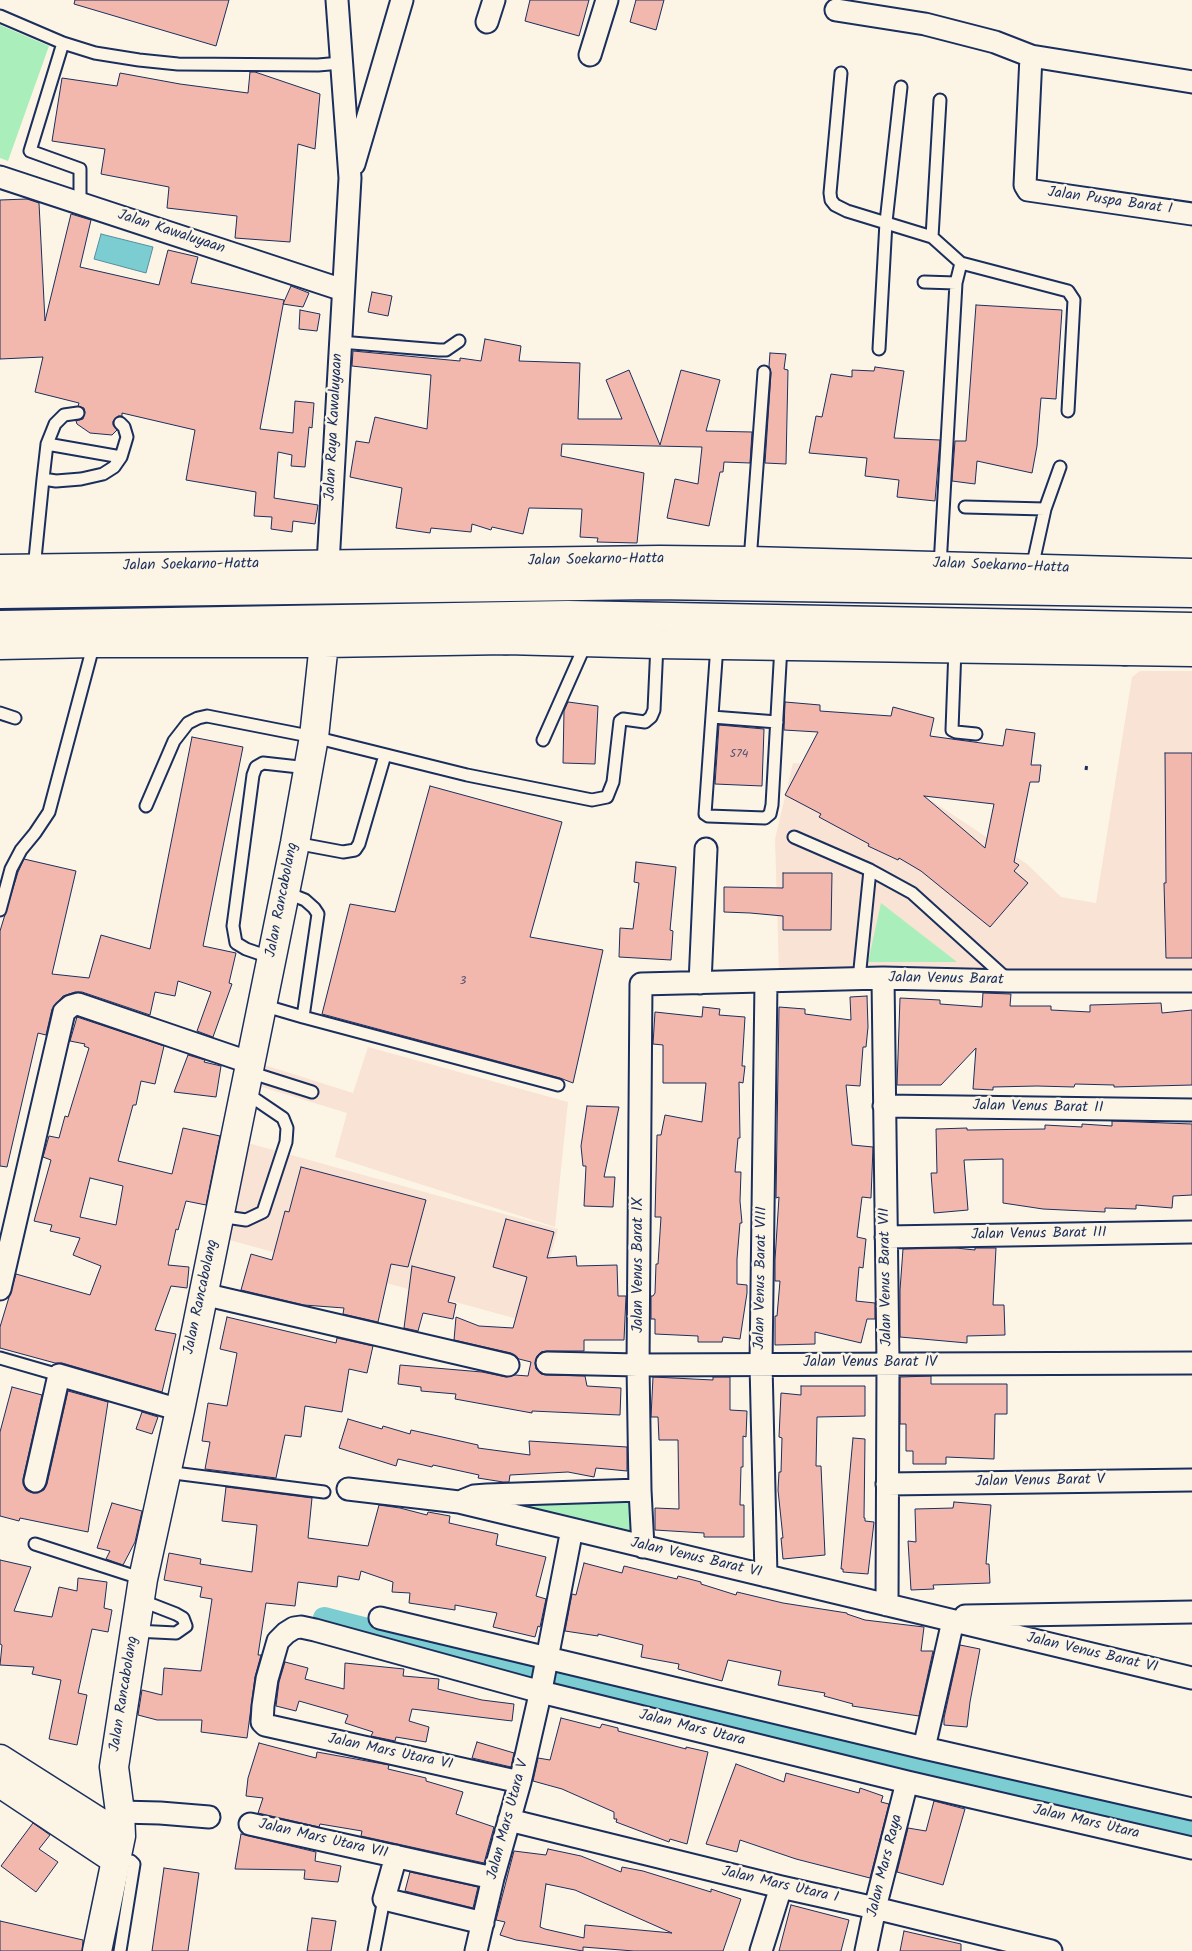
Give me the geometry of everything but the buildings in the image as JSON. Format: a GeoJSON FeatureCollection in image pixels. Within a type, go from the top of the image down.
{"type":"FeatureCollection","features":[{"type":"Feature","properties":{"kind":"main road","name":"Jalan Soekarno-Hatta"},"geometry":{"type":"LineString","coordinates":[[0,569],[660,560],[1192,573]]}},
{"type":"Feature","properties":{"kind":"main road","name":"Jalan Soekarno-Hatta"},"geometry":{"type":"LineString","coordinates":[[0,594],[654,585],[1192,593]]}},
{"type":"Feature","properties":{"kind":"main road"},"geometry":{"type":"LineString","coordinates":[[506,640],[568,615]]}},
{"type":"Feature","properties":{"kind":"main road"},"geometry":{"type":"LineString","coordinates":[[0,625],[568,615],[1192,627]]}},
{"type":"Feature","properties":{"kind":"main road"},"geometry":{"type":"LineString","coordinates":[[1062,625],[1125,651]]}},
{"type":"Feature","properties":{"kind":"main road"},"geometry":{"type":"LineString","coordinates":[[0,645],[506,640],[1192,652]]}},
{"type":"Feature","properties":{"kind":"main road","name":"Jalan Rancabolang"},"geometry":{"type":"LineString","coordinates":[[97,1951],[119,1836],[114,1767],[141,1590],[180,1410],[295,843],[314,736],[324,643]]}},
{"type":"Feature","properties":{"kind":"main road"},"geometry":{"type":"LineString","coordinates":[[1,1768],[119,1836]]}},
{"type":"Feature","properties":{"kind":"street"},"geometry":{"type":"LineString","coordinates":[[336,0],[350,178]]}},
{"type":"Feature","properties":{"kind":"street"},"geometry":{"type":"LineString","coordinates":[[350,178],[402,0]]}},
{"type":"Feature","properties":{"kind":"street"},"geometry":{"type":"LineString","coordinates":[[487,22],[494,0]]}},
{"type":"Feature","properties":{"kind":"street"},"geometry":{"type":"LineString","coordinates":[[590,55],[607,0]]}},
{"type":"Feature","properties":{"kind":"street"},"geometry":{"type":"LineString","coordinates":[[836,10],[925,24],[995,42],[1031,56],[1192,82]]}},
{"type":"Feature","properties":{"kind":"street","name":"Jalan Puspa Barat I"},"geometry":{"type":"LineString","coordinates":[[1031,56],[1025,185],[1028,190],[1192,214]]}},
{"type":"Feature","properties":{"kind":"street","name":"Jalan Kawaluyaan"},"geometry":{"type":"LineString","coordinates":[[0,177],[343,290]]}},
{"type":"Feature","properties":{"kind":"street","name":"Jalan Raya Kawaluyaan"},"geometry":{"type":"LineString","coordinates":[[328,564],[350,178]]}},
{"type":"Feature","properties":{"kind":"street"},"geometry":{"type":"LineString","coordinates":[[700,983],[706,849]]}},
{"type":"Feature","properties":{"kind":"street","name":"Jalan Venus Barat"},"geometry":{"type":"LineString","coordinates":[[641,984],[883,978],[1009,981],[1192,981]]}},
{"type":"Feature","properties":{"kind":"street","name":"Jalan Venus Barat VII"},"geometry":{"type":"LineString","coordinates":[[883,978],[888,1363],[887,1605]]}},
{"type":"Feature","properties":{"kind":"street","name":"Jalan Venus Barat VIII"},"geometry":{"type":"LineString","coordinates":[[766,980],[761,1364],[766,1576]]}},
{"type":"Feature","properties":{"kind":"street","name":"Jalan Venus Barat IX"},"geometry":{"type":"LineString","coordinates":[[641,984],[638,1365],[643,1547]]}},
{"type":"Feature","properties":{"kind":"street"},"geometry":{"type":"LineString","coordinates":[[0,1290],[64,1012],[71,1006],[78,1004],[248,1077]]}},
{"type":"Feature","properties":{"kind":"street","name":"Jalan Venus Barat II"},"geometry":{"type":"LineString","coordinates":[[884,1106],[1192,1110]]}},
{"type":"Feature","properties":{"kind":"street","name":"Jalan Venus Barat III"},"geometry":{"type":"LineString","coordinates":[[886,1237],[1192,1232]]}},
{"type":"Feature","properties":{"kind":"street"},"geometry":{"type":"LineString","coordinates":[[203,1294],[508,1365]]}},
{"type":"Feature","properties":{"kind":"street","name":"Jalan Venus Barat IV"},"geometry":{"type":"LineString","coordinates":[[547,1363],[638,1365],[888,1363],[1192,1364]]}},
{"type":"Feature","properties":{"kind":"street"},"geometry":{"type":"LineString","coordinates":[[35,1481],[59,1375],[180,1410]]}},
{"type":"Feature","properties":{"kind":"street","name":"Jalan Venus Barat V"},"geometry":{"type":"LineString","coordinates":[[887,1484],[1192,1480]]}},
{"type":"Feature","properties":{"kind":"street","name":"Jalan Venus Barat VI"},"geometry":{"type":"LineString","coordinates":[[348,1489],[459,1502],[1192,1678]]}},
{"type":"Feature","properties":{"kind":"street","name":"Jalan Venus Barat VI"},"geometry":{"type":"LineString","coordinates":[[459,1502],[474,1496],[487,1495],[640,1490]]}},
{"type":"Feature","properties":{"kind":"street","name":"Jalan Mars Utara V"},"geometry":{"type":"LineString","coordinates":[[476,1951],[493,1878],[520,1782],[541,1690],[572,1529]]}},
{"type":"Feature","properties":{"kind":"street","name":"Jalan Venus Barat VI"},"geometry":{"type":"LineString","coordinates":[[944,1619],[1192,1612]]}},
{"type":"Feature","properties":{"kind":"street"},"geometry":{"type":"LineString","coordinates":[[380,1618],[547,1661],[1192,1810]]}},
{"type":"Feature","properties":{"kind":"street"},"geometry":{"type":"LineString","coordinates":[[924,1748],[944,1619]]}},
{"type":"Feature","properties":{"kind":"street","name":"Jalan Mars Utara"},"geometry":{"type":"LineString","coordinates":[[262,1722],[262,1706],[267,1679],[278,1642],[286,1633],[301,1627],[541,1690],[907,1782],[1192,1848]]}},
{"type":"Feature","properties":{"kind":"street","name":"Jalan Mars Utara VI"},"geometry":{"type":"LineString","coordinates":[[262,1722],[269,1727],[520,1782]]}},
{"type":"Feature","properties":{"kind":"street","name":"Jalan Mars Raya"},"geometry":{"type":"LineString","coordinates":[[866,1951],[907,1782]]}},
{"type":"Feature","properties":{"kind":"street"},"geometry":{"type":"LineString","coordinates":[[119,1836],[160,1813],[209,1817]]}},
{"type":"Feature","properties":{"kind":"street","name":"Jalan Mars Utara I"},"geometry":{"type":"LineString","coordinates":[[509,1820],[1052,1951]]}},
{"type":"Feature","properties":{"kind":"street","name":"Jalan Mars Utara VII"},"geometry":{"type":"LineString","coordinates":[[250,1824],[493,1878]]}},
{"type":"Feature","properties":{"kind":"street","name":"Jalan Mars Utara VII"},"geometry":{"type":"LineString","coordinates":[[384,1899],[396,1856]]}},
{"type":"Feature","properties":{"kind":"street"},"geometry":{"type":"LineString","coordinates":[[761,1951],[781,1887]]}},
{"type":"Feature","properties":{"kind":"street"},"geometry":{"type":"LineString","coordinates":[[384,1899],[483,1923]]}},
{"type":"Feature","properties":{"kind":"lane"},"geometry":{"type":"LineString","coordinates":[[0,16],[63,43],[95,53],[178,64],[318,65],[342,63]]}},
{"type":"Feature","properties":{"kind":"lane"},"geometry":{"type":"LineString","coordinates":[[63,43],[30,151],[80,169],[80,203]]}},
{"type":"Feature","properties":{"kind":"lane"},"geometry":{"type":"LineString","coordinates":[[841,73],[830,193],[831,200],[835,205],[847,211],[932,237],[961,263],[1068,291],[1074,300],[1068,411]]}},
{"type":"Feature","properties":{"kind":"lane"},"geometry":{"type":"LineString","coordinates":[[880,349],[886,222],[901,87]]}},
{"type":"Feature","properties":{"kind":"lane"},"geometry":{"type":"LineString","coordinates":[[932,237],[940,100]]}},
{"type":"Feature","properties":{"kind":"lane"},"geometry":{"type":"LineString","coordinates":[[940,566],[956,283],[961,263]]}},
{"type":"Feature","properties":{"kind":"lane"},"geometry":{"type":"LineString","coordinates":[[924,282],[956,283]]}},
{"type":"Feature","properties":{"kind":"lane"},"geometry":{"type":"LineString","coordinates":[[340,342],[446,350],[459,341]]}},
{"type":"Feature","properties":{"kind":"lane"},"geometry":{"type":"LineString","coordinates":[[750,561],[764,372]]}},
{"type":"Feature","properties":{"kind":"lane"},"geometry":{"type":"LineString","coordinates":[[34,569],[47,444],[55,424],[64,415],[78,413]]}},
{"type":"Feature","properties":{"kind":"lane"},"geometry":{"type":"LineString","coordinates":[[43,479],[64,480],[103,474],[114,467],[121,457],[127,436],[124,427],[120,423]]}},
{"type":"Feature","properties":{"kind":"lane"},"geometry":{"type":"LineString","coordinates":[[47,444],[121,457]]}},
{"type":"Feature","properties":{"kind":"lane"},"geometry":{"type":"LineString","coordinates":[[1032,568],[1045,509],[1060,467]]}},
{"type":"Feature","properties":{"kind":"lane"},"geometry":{"type":"LineString","coordinates":[[966,507],[1045,509]]}},
{"type":"Feature","properties":{"kind":"lane"},"geometry":{"type":"LineString","coordinates":[[543,740],[586,642]]}},
{"type":"Feature","properties":{"kind":"lane"},"geometry":{"type":"LineString","coordinates":[[0,910],[11,869],[21,850],[35,834],[49,812],[94,643]]}},
{"type":"Feature","properties":{"kind":"lane"},"geometry":{"type":"LineString","coordinates":[[146,806],[174,741],[188,723],[207,716],[314,736],[467,775],[592,800],[607,797],[614,782],[620,721],[623,719],[645,722],[652,717],[658,644]]}},
{"type":"Feature","properties":{"kind":"lane"},"geometry":{"type":"LineString","coordinates":[[717,645],[705,814],[708,816],[765,818],[770,814],[772,805],[781,646]]}},
{"type":"Feature","properties":{"kind":"lane"},"geometry":{"type":"LineString","coordinates":[[955,648],[952,730],[976,734]]}},
{"type":"Feature","properties":{"kind":"lane"},"geometry":{"type":"LineString","coordinates":[[0,713],[15,718]]}},
{"type":"Feature","properties":{"kind":"lane"},"geometry":{"type":"LineString","coordinates":[[712,717],[777,722]]}},
{"type":"Feature","properties":{"kind":"lane"},"geometry":{"type":"LineString","coordinates":[[295,843],[343,852],[355,850],[359,844],[385,755]]}},
{"type":"Feature","properties":{"kind":"lane"},"geometry":{"type":"LineString","coordinates":[[272,958],[246,949],[236,942],[233,926],[253,775],[256,767],[263,763],[308,768]]}},
{"type":"Feature","properties":{"kind":"lane"},"geometry":{"type":"LineString","coordinates":[[794,838],[870,870],[912,893],[1009,981]]}},
{"type":"Feature","properties":{"kind":"lane"},"geometry":{"type":"LineString","coordinates":[[859,979],[870,870]]}},
{"type":"Feature","properties":{"kind":"lane"},"geometry":{"type":"LineString","coordinates":[[285,892],[305,900],[318,914],[303,1017]]}},
{"type":"Feature","properties":{"kind":"lane"},"geometry":{"type":"LineString","coordinates":[[262,1005],[558,1085]]}},
{"type":"Feature","properties":{"kind":"lane"},"geometry":{"type":"LineString","coordinates":[[248,1077],[312,1092]]}},
{"type":"Feature","properties":{"kind":"lane"},"geometry":{"type":"LineString","coordinates":[[218,1216],[246,1220],[263,1212],[286,1142],[286,1128],[283,1118],[255,1099],[248,1077]]}},
{"type":"Feature","properties":{"kind":"lane"},"geometry":{"type":"LineString","coordinates":[[0,1358],[59,1375]]}},
{"type":"Feature","properties":{"kind":"lane"},"geometry":{"type":"LineString","coordinates":[[166,1472],[324,1492]]}},
{"type":"Feature","properties":{"kind":"lane"},"geometry":{"type":"LineString","coordinates":[[35,1544],[141,1590],[183,1618],[186,1626],[176,1632],[135,1631]]}},
{"type":"Feature","properties":{"kind":"lane"},"geometry":{"type":"LineString","coordinates":[[119,1836],[134,1864],[120,1951]]}},
{"type":"Feature","properties":{"kind":"lane"},"geometry":{"type":"LineString","coordinates":[[374,1951],[384,1899]]}},
{"type":"Feature","properties":{"kind":"path"},"geometry":{"type":"LineString","coordinates":[[1086,770],[1087,763]]}},
{"type":"Feature","properties":{"kind":"shaded area"},"geometry":{"type":"Polygon","coordinates":[[[1140,671],[1192,671],[1192,972],[779,971],[775,839],[793,763],[857,768],[929,799],[1027,864],[1061,897],[1096,903],[1132,677],[1140,671]]]}},
{"type":"Feature","properties":{"kind":"shaded area"},"geometry":{"type":"Polygon","coordinates":[[[368,1047],[568,1102],[555,1227],[335,1157],[347,1113],[249,1083],[255,1062],[353,1093],[368,1047]]]}},
{"type":"Feature","properties":{"kind":"shaded area"},"geometry":{"type":"Polygon","coordinates":[[[248,1143],[558,1229],[532,1323],[222,1238],[248,1143]]]}},
{"type":"Feature","properties":{"kind":"green space"},"geometry":{"type":"Polygon","coordinates":[[[0,25],[49,46],[8,161],[0,158],[0,25]]]}},
{"type":"Feature","properties":{"kind":"green space"},"geometry":{"type":"Polygon","coordinates":[[[881,903],[957,962],[868,962],[881,903]]]}},
{"type":"Feature","properties":{"kind":"green space"},"geometry":{"type":"Polygon","coordinates":[[[636,1494],[637,1541],[486,1500],[636,1494]]]}},
{"type":"Feature","properties":{"kind":"water"},"geometry":{"type":"Polygon","coordinates":[[[101,234],[153,247],[146,273],[94,259],[101,234]]]}},
{"type":"Feature","properties":{"kind":"waterway"},"geometry":{"type":"LineString","coordinates":[[324,1618],[556,1677],[1192,1831]]}}]}
